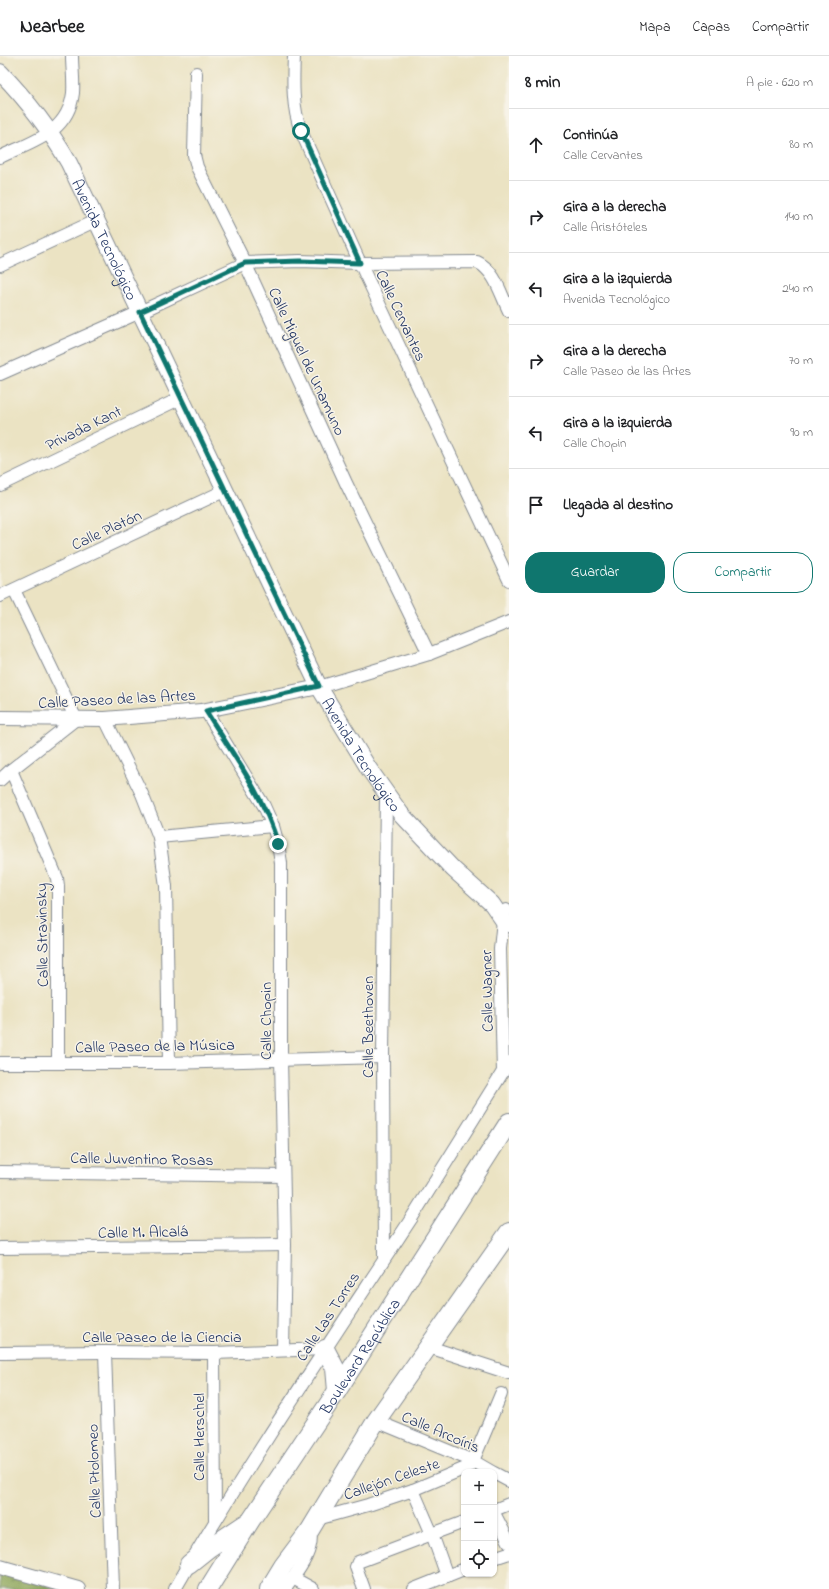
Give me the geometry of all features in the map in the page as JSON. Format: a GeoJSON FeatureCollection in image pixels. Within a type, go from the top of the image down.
{"type":"FeatureCollection","features":[{"type":"Feature","properties":{"kind":"main road","name":"Avenida Tecnológico"},"geometry":{"type":"LineString","coordinates":[[0,72],[35,111],[51,133],[69,163],[319,686],[369,770],[386,795],[418,834],[453,869],[504,914]]}},
{"type":"Feature","properties":{"kind":"main road","name":"Boulevard República"},"geometry":{"type":"LineString","coordinates":[[208,1589],[251,1520],[364,1348],[509,1122]]}},
{"type":"Feature","properties":{"kind":"main road"},"geometry":{"type":"LineString","coordinates":[[268,1589],[314,1524],[376,1421],[509,1232]]}},
{"type":"Feature","properties":{"kind":"main road"},"geometry":{"type":"LineString","coordinates":[[325,1349],[347,1354],[354,1353],[364,1348]]}},
{"type":"Feature","properties":{"kind":"main road"},"geometry":{"type":"LineString","coordinates":[[325,1349],[335,1368],[336,1391]]}},
{"type":"Feature","properties":{"kind":"main road"},"geometry":{"type":"LineString","coordinates":[[189,1564],[209,1548],[251,1520]]}},
{"type":"Feature","properties":{"kind":"street"},"geometry":{"type":"LineString","coordinates":[[0,157],[51,133],[63,120],[70,106],[73,93],[72,56]]}},
{"type":"Feature","properties":{"kind":"street","name":"Calle Cervantes"},"geometry":{"type":"LineString","coordinates":[[294,56],[294,101],[296,118],[301,131],[360,263],[509,580]]}},
{"type":"Feature","properties":{"kind":"street","name":"Calle Miguel de Unamuno"},"geometry":{"type":"LineString","coordinates":[[196,73],[194,155],[196,167],[245,263],[346,483],[429,654]]}},
{"type":"Feature","properties":{"kind":"street"},"geometry":{"type":"LineString","coordinates":[[0,264],[97,220]]}},
{"type":"Feature","properties":{"kind":"street"},"geometry":{"type":"LineString","coordinates":[[0,374],[140,312],[245,263],[300,261],[360,263],[477,262],[484,265],[493,277],[509,311]]}},
{"type":"Feature","properties":{"kind":"street","name":"Privada Kant"},"geometry":{"type":"LineString","coordinates":[[0,485],[181,398]]}},
{"type":"Feature","properties":{"kind":"street","name":"Calle Platón"},"geometry":{"type":"LineString","coordinates":[[0,596],[226,490]]}},
{"type":"Feature","properties":{"kind":"street"},"geometry":{"type":"LineString","coordinates":[[0,780],[76,719],[14,590]]}},
{"type":"Feature","properties":{"kind":"street","name":"Calle Paseo de las Artes"},"geometry":{"type":"LineString","coordinates":[[0,718],[105,719],[206,711],[319,686],[429,654],[509,622]]}},
{"type":"Feature","properties":{"kind":"street","name":"Calle Chopin"},"geometry":{"type":"LineString","coordinates":[[206,711],[264,806],[273,826],[281,863],[281,1059],[285,1245],[283,1350]]}},
{"type":"Feature","properties":{"kind":"street"},"geometry":{"type":"LineString","coordinates":[[105,719],[142,794],[159,837],[166,886],[168,1063]]}},
{"type":"Feature","properties":{"kind":"street","name":"Calle Stravinsky"},"geometry":{"type":"LineString","coordinates":[[11,770],[57,878],[58,1062]]}},
{"type":"Feature","properties":{"kind":"street","name":"Calle Beethoven"},"geometry":{"type":"LineString","coordinates":[[384,1259],[383,1057],[386,795]]}},
{"type":"Feature","properties":{"kind":"street"},"geometry":{"type":"LineString","coordinates":[[159,837],[273,826]]}},
{"type":"Feature","properties":{"kind":"street","name":"Calle Wagner"},"geometry":{"type":"LineString","coordinates":[[504,914],[500,949],[506,1067]]}},
{"type":"Feature","properties":{"kind":"street","name":"Calle Paseo de la Música"},"geometry":{"type":"LineString","coordinates":[[0,1063],[168,1063],[383,1057]]}},
{"type":"Feature","properties":{"kind":"street","name":"Calle Las Torres"},"geometry":{"type":"LineString","coordinates":[[175,1589],[215,1521],[506,1067]]}},
{"type":"Feature","properties":{"kind":"street","name":"Calle Juventino Rosas"},"geometry":{"type":"LineString","coordinates":[[0,1172],[283,1176]]}},
{"type":"Feature","properties":{"kind":"street","name":"Calle M. Alcalá"},"geometry":{"type":"LineString","coordinates":[[0,1248],[285,1245]]}},
{"type":"Feature","properties":{"kind":"street"},"geometry":{"type":"LineString","coordinates":[[429,1346],[509,1373]]}},
{"type":"Feature","properties":{"kind":"street","name":"Calle Paseo de la Ciencia"},"geometry":{"type":"LineString","coordinates":[[0,1353],[214,1353],[325,1349]]}},
{"type":"Feature","properties":{"kind":"street","name":"Calle Ptolomeo"},"geometry":{"type":"LineString","coordinates":[[106,1352],[112,1589]]}},
{"type":"Feature","properties":{"kind":"street","name":"Calle Herschel"},"geometry":{"type":"LineString","coordinates":[[214,1353],[215,1521]]}},
{"type":"Feature","properties":{"kind":"street"},"geometry":{"type":"LineString","coordinates":[[471,1467],[501,1394]]}},
{"type":"Feature","properties":{"kind":"street","name":"Calle Arcoíris"},"geometry":{"type":"LineString","coordinates":[[376,1421],[471,1467]]}},
{"type":"Feature","properties":{"kind":"street","name":"Callejón Celeste"},"geometry":{"type":"LineString","coordinates":[[314,1524],[413,1490],[471,1467]]}},
{"type":"Feature","properties":{"kind":"street","name":"Calle Arcoíris"},"geometry":{"type":"LineString","coordinates":[[497,1474],[509,1481]]}},
{"type":"Feature","properties":{"kind":"street"},"geometry":{"type":"LineString","coordinates":[[413,1490],[432,1534],[447,1576]]}},
{"type":"Feature","properties":{"kind":"street"},"geometry":{"type":"LineString","coordinates":[[497,1509],[509,1504]]}},
{"type":"Feature","properties":{"kind":"street"},"geometry":{"type":"LineString","coordinates":[[497,1520],[509,1542]]}},
{"type":"Feature","properties":{"kind":"street"},"geometry":{"type":"LineString","coordinates":[[364,1589],[356,1567],[358,1562],[461,1523]]}},
{"type":"Feature","properties":{"kind":"street"},"geometry":{"type":"LineString","coordinates":[[285,1589],[311,1546],[314,1524]]}},
{"type":"Feature","properties":{"kind":"street"},"geometry":{"type":"LineString","coordinates":[[497,1557],[509,1553]]}},
{"type":"Feature","properties":{"kind":"street"},"geometry":{"type":"LineString","coordinates":[[0,1568],[78,1589]]}},
{"type":"Feature","properties":{"kind":"street"},"geometry":{"type":"LineString","coordinates":[[414,1589],[461,1570]]}},
{"type":"Feature","properties":{"kind":"street"},"geometry":{"type":"LineString","coordinates":[[293,1578],[313,1589]]}},
{"type":"Feature","properties":{"kind":"green space"},"geometry":{"type":"Polygon","coordinates":[[[0,1573],[61,1589],[0,1589],[0,1573]]]}},
{"type":"Feature","properties":{"kind":"route"},"geometry":{"type":"LineString","coordinates":[[278,844],[273,826],[264,806],[206,711],[319,686],[140,312],[245,263],[300,261],[360,263],[301,131]]}}]}
